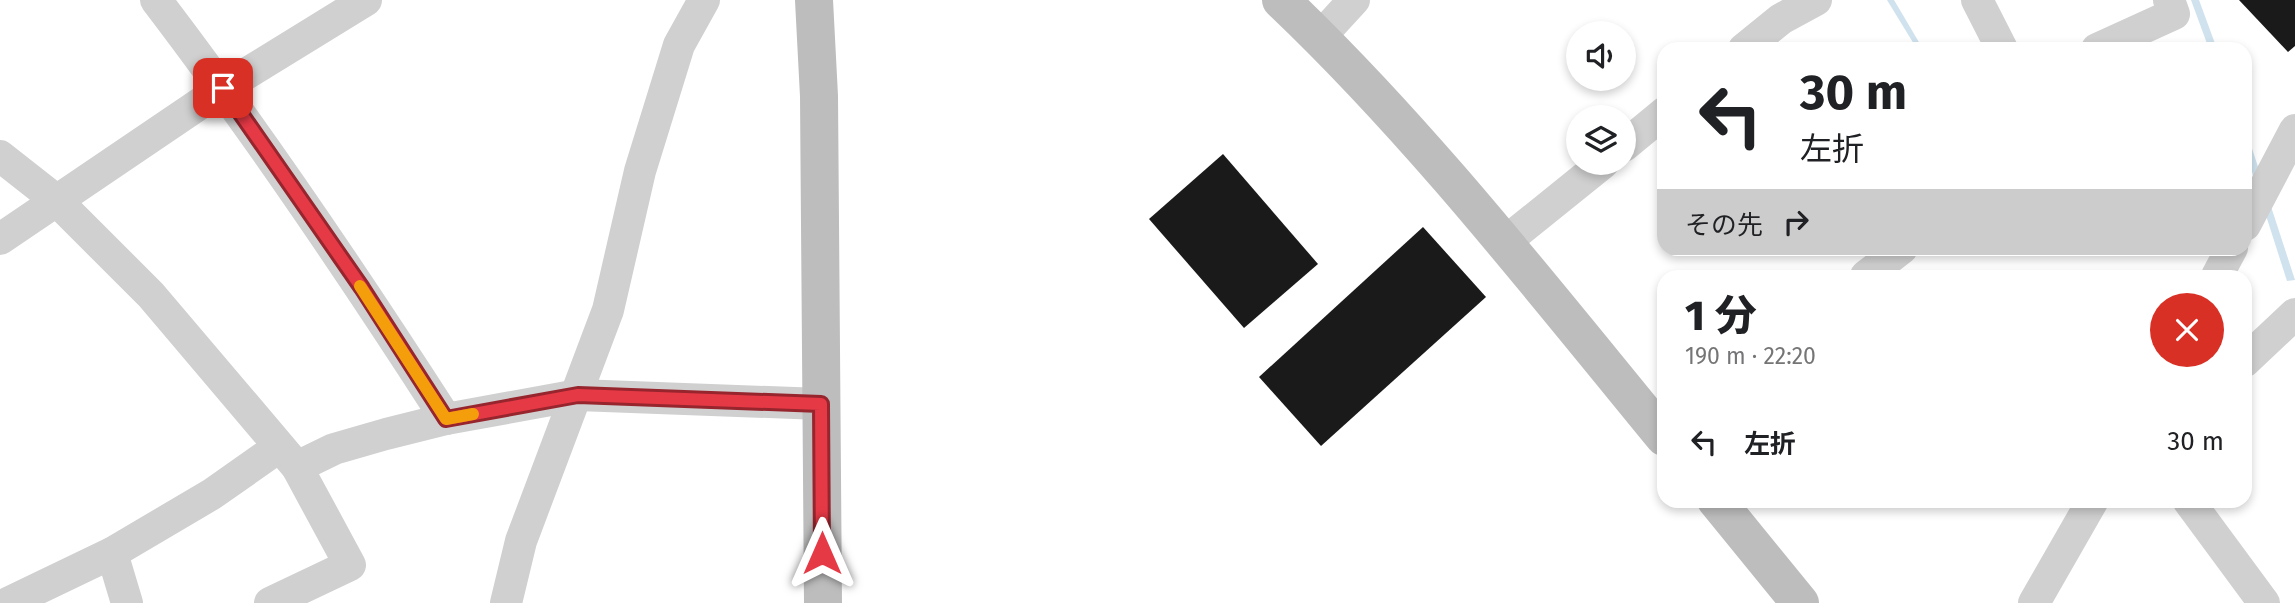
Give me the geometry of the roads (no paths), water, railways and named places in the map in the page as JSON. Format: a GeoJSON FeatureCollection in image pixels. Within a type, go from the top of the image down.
{"type":"FeatureCollection","features":[{"type":"Feature","properties":{"kind":"street"},"geometry":{"type":"LineString","coordinates":[[156,0],[223,88],[362,288],[446,419]]}},
{"type":"Feature","properties":{"kind":"street"},"geometry":{"type":"LineString","coordinates":[[0,239],[223,88],[366,0]]}},
{"type":"Feature","properties":{"kind":"street"},"geometry":{"type":"LineString","coordinates":[[506,603],[521,541],[608,310],[640,171],[679,45],[704,0]]}},
{"type":"Feature","properties":{"kind":"street"},"geometry":{"type":"LineString","coordinates":[[814,0],[819,96],[822,603]]}},
{"type":"Feature","properties":{"kind":"street"},"geometry":{"type":"LineString","coordinates":[[1281,0],[1320,37],[1505,242],[1657,427]]}},
{"type":"Feature","properties":{"kind":"street"},"geometry":{"type":"LineString","coordinates":[[1320,37],[1354,0]]}},
{"type":"Feature","properties":{"kind":"street"},"geometry":{"type":"LineString","coordinates":[[1753,42],[1781,19],[1816,0]]}},
{"type":"Feature","properties":{"kind":"street"},"geometry":{"type":"LineString","coordinates":[[1977,0],[1998,42]]}},
{"type":"Feature","properties":{"kind":"street"},"geometry":{"type":"LineString","coordinates":[[2113,42],[2174,15],[2169,0]]}},
{"type":"Feature","properties":{"kind":"street"},"geometry":{"type":"LineString","coordinates":[[1636,136],[1657,119]]}},
{"type":"Feature","properties":{"kind":"street"},"geometry":{"type":"LineString","coordinates":[[2252,212],[2295,130]]}},
{"type":"Feature","properties":{"kind":"street"},"geometry":{"type":"LineString","coordinates":[[0,156],[56,200],[151,295],[288,457],[350,565],[270,603]]}},
{"type":"Feature","properties":{"kind":"street"},"geometry":{"type":"LineString","coordinates":[[1505,242],[1588,175]]}},
{"type":"Feature","properties":{"kind":"street"},"geometry":{"type":"LineString","coordinates":[[1874,270],[1892,256]]}},
{"type":"Feature","properties":{"kind":"street"},"geometry":{"type":"LineString","coordinates":[[2252,354],[2295,314]]}},
{"type":"Feature","properties":{"kind":"street"},"geometry":{"type":"LineString","coordinates":[[8,603],[113,553],[212,494],[288,457],[334,449],[446,419],[578,395],[821,404]]}},
{"type":"Feature","properties":{"kind":"street"},"geometry":{"type":"LineString","coordinates":[[1723,508],[1800,603]]}},
{"type":"Feature","properties":{"kind":"street"},"geometry":{"type":"LineString","coordinates":[[2044,597],[2089,508]]}},
{"type":"Feature","properties":{"kind":"street"},"geometry":{"type":"LineString","coordinates":[[2194,508],[2264,603]]}},
{"type":"Feature","properties":{"kind":"street"},"geometry":{"type":"LineString","coordinates":[[113,553],[127,603]]}},
{"type":"Feature","properties":{"kind":"water"},"geometry":{"type":"Polygon","coordinates":[[[1887,0],[1894,0],[1919,42],[1913,42],[1887,0]]]}},
{"type":"Feature","properties":{"kind":"water"},"geometry":{"type":"Polygon","coordinates":[[[2191,0],[2199,0],[2214,42],[2206,42],[2191,0]]]}},
{"type":"Feature","properties":{"kind":"water"},"geometry":{"type":"Polygon","coordinates":[[[2252,148],[2295,280],[2287,281],[2252,172],[2252,148]]]}}]}
